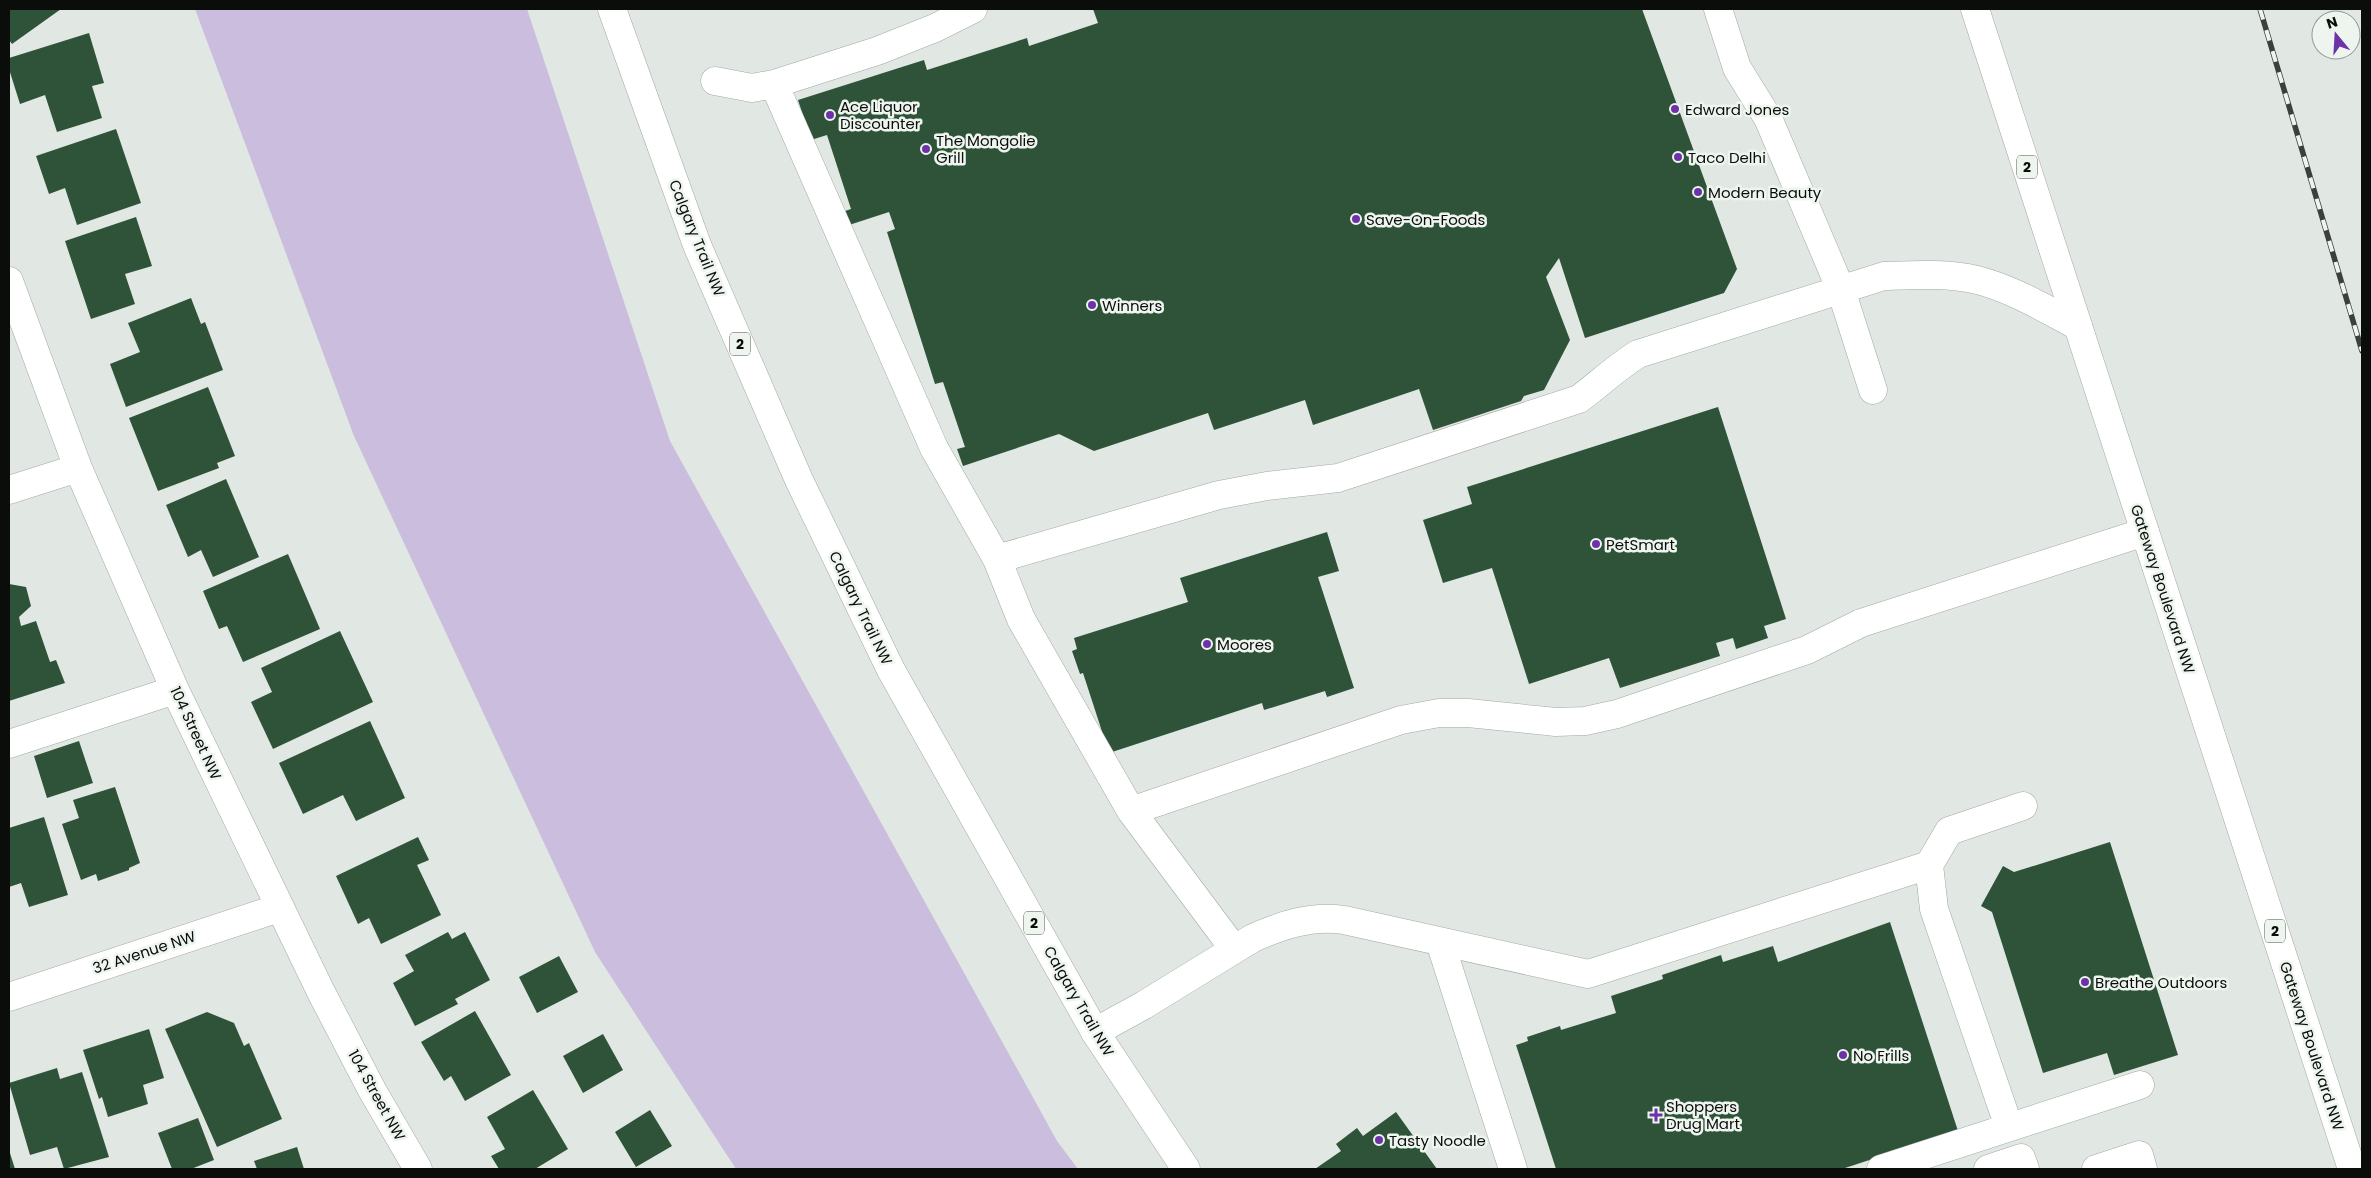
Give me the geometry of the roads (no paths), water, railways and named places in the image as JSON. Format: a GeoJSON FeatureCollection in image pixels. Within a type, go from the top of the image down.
{"type":"FeatureCollection","features":[{"type":"Feature","properties":{"kind":"main road","name":"Calgary Trail NW"},"geometry":{"type":"LineString","coordinates":[[612,9],[697,244],[799,480],[892,670],[1095,1032],[1186,1169]]}},
{"type":"Feature","properties":{"kind":"main road"},"geometry":{"type":"LineString","coordinates":[[715,81],[752,88],[774,84],[877,51],[935,28],[973,9]]}},
{"type":"Feature","properties":{"kind":"main road"},"geometry":{"type":"LineString","coordinates":[[1718,9],[1737,68],[1768,118],[1841,290],[1873,390]]}},
{"type":"Feature","properties":{"kind":"main road","name":"Gateway Boulevard NW"},"geometry":{"type":"LineString","coordinates":[[1975,9],[2352,1169]]}},
{"type":"Feature","properties":{"kind":"main road"},"geometry":{"type":"LineString","coordinates":[[774,84],[934,448],[997,559],[1021,619],[1130,811],[1234,949]]}},
{"type":"Feature","properties":{"kind":"main road"},"geometry":{"type":"LineString","coordinates":[[997,559],[1219,496],[1268,486],[1314,482],[1347,476],[1579,399],[1605,380],[1621,364],[1638,354],[1884,276],[1915,274],[1975,280],[2007,290],[2078,326]]}},
{"type":"Feature","properties":{"kind":"main road","name":"104 Street NW"},"geometry":{"type":"LineString","coordinates":[[9,281],[78,468],[175,690],[279,908],[368,1082],[418,1169]]}},
{"type":"Feature","properties":{"kind":"main road"},"geometry":{"type":"LineString","coordinates":[[9,490],[78,468]]}},
{"type":"Feature","properties":{"kind":"main road"},"geometry":{"type":"LineString","coordinates":[[1130,811],[1401,720],[1438,713],[1461,713],[1556,722],[1585,721],[1617,714],[1808,650],[1861,623],[2145,532]]}},
{"type":"Feature","properties":{"kind":"main road"},"geometry":{"type":"LineString","coordinates":[[9,744],[175,690]]}},
{"type":"Feature","properties":{"kind":"main road"},"geometry":{"type":"LineString","coordinates":[[2008,1127],[1934,909],[1929,865],[1949,830],[2023,806]]}},
{"type":"Feature","properties":{"kind":"main road"},"geometry":{"type":"LineString","coordinates":[[1095,1032],[1144,1005],[1234,949],[1270,930],[1302,921],[1328,918],[1588,974],[1929,865]]}},
{"type":"Feature","properties":{"kind":"main road","name":"32 Avenue NW"},"geometry":{"type":"LineString","coordinates":[[9,996],[279,908]]}},
{"type":"Feature","properties":{"kind":"main road"},"geometry":{"type":"LineString","coordinates":[[1440,942],[1513,1169]]}},
{"type":"Feature","properties":{"kind":"main road"},"geometry":{"type":"LineString","coordinates":[[1881,1169],[2140,1085]]}},
{"type":"Feature","properties":{"kind":"main road"},"geometry":{"type":"LineString","coordinates":[[2096,1169],[2139,1155],[2143,1169]]}},
{"type":"Feature","properties":{"kind":"main road"},"geometry":{"type":"LineString","coordinates":[[1988,1169],[2021,1158],[2025,1169]]}},
{"type":"Feature","properties":{"kind":"railway"},"geometry":{"type":"LineString","coordinates":[[2260,9],[2362,351]]}},
{"type":"Feature","properties":{"kind":"place","name":"Edward Jones"},"geometry":{"type":"Point","coordinates":[1675,109]}},
{"type":"Feature","properties":{"kind":"place","name":"Ace Liquor Discounter"},"geometry":{"type":"Point","coordinates":[830,115]}},
{"type":"Feature","properties":{"kind":"place","name":"The Mongolie Grill"},"geometry":{"type":"Point","coordinates":[926,149]}},
{"type":"Feature","properties":{"kind":"place","name":"Taco Delhi"},"geometry":{"type":"Point","coordinates":[1678,157]}},
{"type":"Feature","properties":{"kind":"place","name":"Modern Beauty"},"geometry":{"type":"Point","coordinates":[1698,192]}},
{"type":"Feature","properties":{"kind":"place","name":"Save-On-Foods"},"geometry":{"type":"Point","coordinates":[1356,219]}},
{"type":"Feature","properties":{"kind":"place","name":"Winners"},"geometry":{"type":"Point","coordinates":[1092,305]}},
{"type":"Feature","properties":{"kind":"place","name":"PetSmart"},"geometry":{"type":"Point","coordinates":[1596,544]}},
{"type":"Feature","properties":{"kind":"place","name":"Moores"},"geometry":{"type":"Point","coordinates":[1207,644]}},
{"type":"Feature","properties":{"kind":"place","name":"Breathe Outdoors"},"geometry":{"type":"Point","coordinates":[2085,982]}},
{"type":"Feature","properties":{"kind":"place","name":"No Frills"},"geometry":{"type":"Point","coordinates":[1843,1055]}},
{"type":"Feature","properties":{"kind":"place","name":"Shoppers Drug Mart"},"geometry":{"type":"Point","coordinates":[1656,1115]}},
{"type":"Feature","properties":{"kind":"place","name":"Tasty Noodle"},"geometry":{"type":"Point","coordinates":[1379,1140]}}]}
